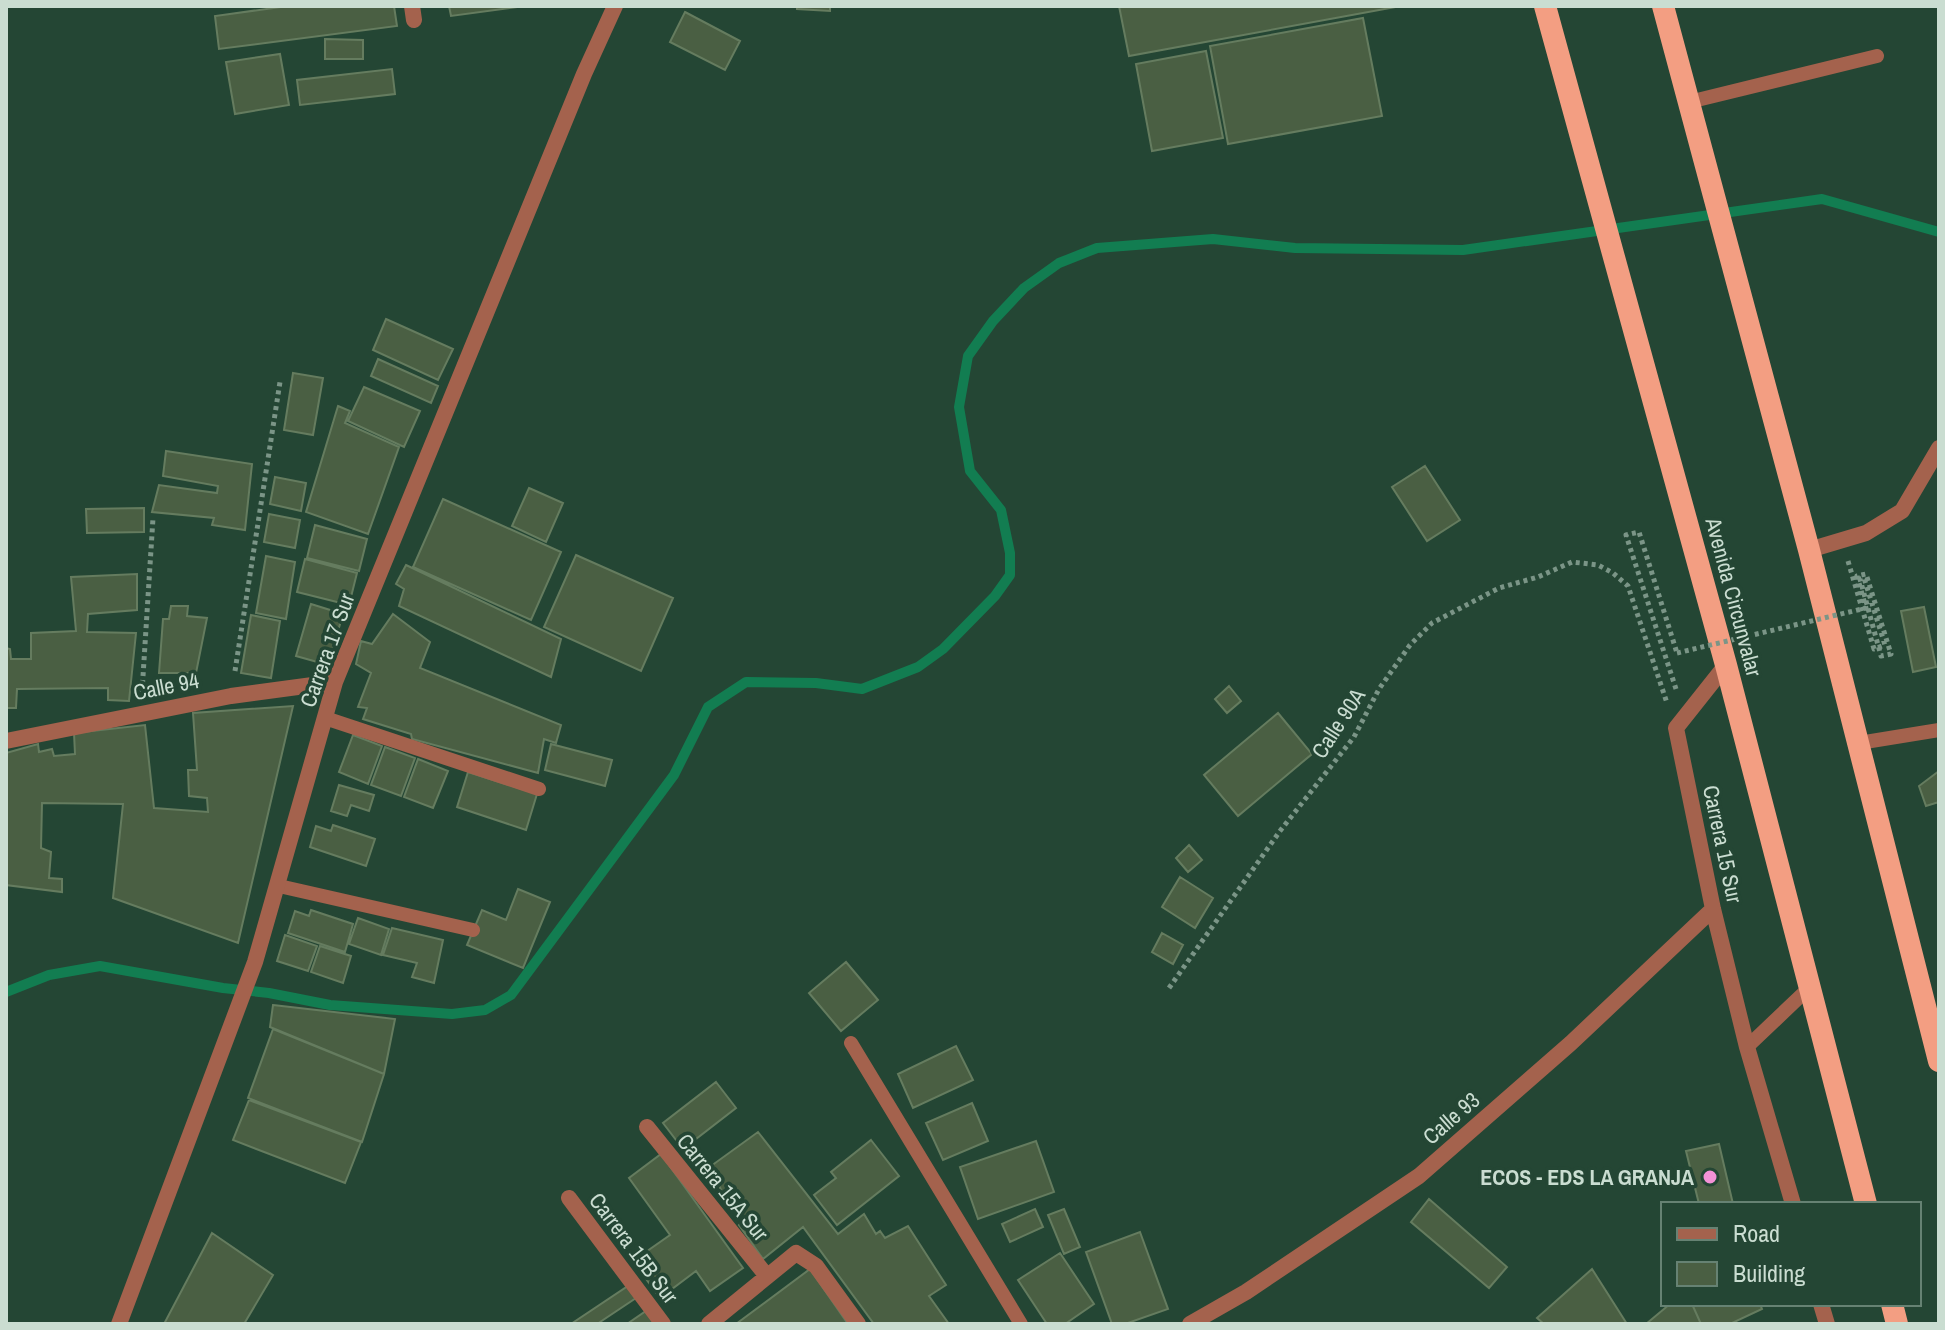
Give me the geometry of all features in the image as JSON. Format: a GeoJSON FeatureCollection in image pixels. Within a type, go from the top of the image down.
{"type":"FeatureCollection","features":[{"type":"Feature","properties":{"kind":"highway","name":"Avenida Circunvalar"},"geometry":{"type":"LineString","coordinates":[[1545,6],[1726,665],[1865,1202]]}},
{"type":"Feature","properties":{"kind":"highway"},"geometry":{"type":"LineString","coordinates":[[1663,6],[1809,550],[1939,1061]]}},
{"type":"Feature","properties":{"kind":"street","name":"Carrera 17 Sur"},"geometry":{"type":"LineString","coordinates":[[119,1324],[255,962],[335,682],[572,103],[615,6]]}},
{"type":"Feature","properties":{"kind":"street"},"geometry":{"type":"LineString","coordinates":[[1809,550],[1866,533],[1902,511],[1939,448]]}},
{"type":"Feature","properties":{"kind":"street"},"geometry":{"type":"LineString","coordinates":[[1681,723],[1726,665]]}},
{"type":"Feature","properties":{"kind":"street","name":"Calle 94"},"geometry":{"type":"LineString","coordinates":[[6,741],[231,696],[335,682]]}},
{"type":"Feature","properties":{"kind":"street","name":"Carrera 15 Sur"},"geometry":{"type":"LineString","coordinates":[[1681,723],[1713,909],[1747,1047],[1792,1202]]}},
{"type":"Feature","properties":{"kind":"street","name":"Calle 93"},"geometry":{"type":"LineString","coordinates":[[1190,1324],[1246,1292],[1419,1176],[1571,1043],[1713,909]]}},
{"type":"Feature","properties":{"kind":"street","name":"Carrera 15A Sur"},"geometry":{"type":"LineString","coordinates":[[647,1127],[766,1275],[796,1253],[816,1266],[858,1324]]}},
{"type":"Feature","properties":{"kind":"street","name":"Carrera 15B Sur"},"geometry":{"type":"LineString","coordinates":[[569,1198],[663,1324]]}},
{"type":"Feature","properties":{"kind":"street"},"geometry":{"type":"LineString","coordinates":[[709,1324],[766,1275]]}},
{"type":"Feature","properties":{"kind":"lane"},"geometry":{"type":"LineString","coordinates":[[1689,102],[1877,56]]}},
{"type":"Feature","properties":{"kind":"lane"},"geometry":{"type":"LineString","coordinates":[[325,718],[539,789]]}},
{"type":"Feature","properties":{"kind":"lane"},"geometry":{"type":"LineString","coordinates":[[1859,743],[1939,730]]}},
{"type":"Feature","properties":{"kind":"lane"},"geometry":{"type":"LineString","coordinates":[[279,886],[473,930]]}},
{"type":"Feature","properties":{"kind":"lane"},"geometry":{"type":"LineString","coordinates":[[1747,1047],[1809,988]]}},
{"type":"Feature","properties":{"kind":"lane"},"geometry":{"type":"LineString","coordinates":[[851,1043],[1021,1324]]}},
{"type":"Feature","properties":{"kind":"path"},"geometry":{"type":"LineString","coordinates":[[231,696],[280,382]]}},
{"type":"Feature","properties":{"kind":"path"},"geometry":{"type":"LineString","coordinates":[[141,713],[153,518]]}},
{"type":"Feature","properties":{"kind":"path"},"geometry":{"type":"LineString","coordinates":[[1681,723],[1626,535],[1639,532],[1677,653],[1866,608],[1857,576],[1866,574],[1891,654],[1881,656],[1860,579],[1864,578],[1885,645],[1874,649],[1843,541]]}},
{"type":"Feature","properties":{"kind":"path","name":"Calle 90A"},"geometry":{"type":"LineString","coordinates":[[1169,988],[1280,831],[1354,737],[1379,689],[1410,645],[1432,623],[1499,588],[1538,577],[1572,562],[1598,565],[1613,573],[1628,586],[1681,723]]}},
{"type":"Feature","properties":{"kind":"building"},"geometry":{"type":"Polygon","coordinates":[[[288,6],[394,6],[397,26],[219,49],[215,16],[288,6]]]}},
{"type":"Feature","properties":{"kind":"building"},"geometry":{"type":"Polygon","coordinates":[[[449,6],[525,6],[451,16],[449,6]]]}},
{"type":"Feature","properties":{"kind":"building"},"geometry":{"type":"Polygon","coordinates":[[[797,6],[830,6],[830,11],[797,9],[797,6]]]}},
{"type":"Feature","properties":{"kind":"building"},"geometry":{"type":"Polygon","coordinates":[[[1119,6],[1401,6],[1129,56],[1119,6]]]}},
{"type":"Feature","properties":{"kind":"building"},"geometry":{"type":"Polygon","coordinates":[[[685,12],[740,41],[725,70],[670,42],[685,12]]]}},
{"type":"Feature","properties":{"kind":"building"},"geometry":{"type":"Polygon","coordinates":[[[1363,18],[1382,116],[1228,144],[1210,46],[1363,18]]]}},
{"type":"Feature","properties":{"kind":"building"},"geometry":{"type":"Polygon","coordinates":[[[325,39],[363,40],[363,59],[325,59],[325,39]]]}},
{"type":"Feature","properties":{"kind":"building"},"geometry":{"type":"Polygon","coordinates":[[[1206,51],[1223,138],[1152,151],[1136,64],[1206,51]]]}},
{"type":"Feature","properties":{"kind":"building"},"geometry":{"type":"Polygon","coordinates":[[[280,54],[289,105],[235,114],[226,62],[280,54]]]}},
{"type":"Feature","properties":{"kind":"building"},"geometry":{"type":"Polygon","coordinates":[[[392,69],[395,94],[300,105],[297,80],[392,69]]]}},
{"type":"Feature","properties":{"kind":"building"},"geometry":{"type":"Polygon","coordinates":[[[386,319],[453,349],[438,380],[373,350],[386,319]]]}},
{"type":"Feature","properties":{"kind":"building"},"geometry":{"type":"Polygon","coordinates":[[[378,359],[438,386],[431,403],[371,376],[378,359]]]}},
{"type":"Feature","properties":{"kind":"building"},"geometry":{"type":"Polygon","coordinates":[[[293,373],[323,378],[313,435],[284,430],[293,373]]]}},
{"type":"Feature","properties":{"kind":"building"},"geometry":{"type":"Polygon","coordinates":[[[364,387],[420,411],[404,447],[348,421],[364,387]]]}},
{"type":"Feature","properties":{"kind":"building"},"geometry":{"type":"Polygon","coordinates":[[[338,406],[350,411],[345,423],[399,447],[368,534],[306,512],[338,406]]]}},
{"type":"Feature","properties":{"kind":"building"},"geometry":{"type":"Polygon","coordinates":[[[166,451],[252,464],[245,530],[212,525],[214,518],[152,512],[159,485],[217,493],[218,486],[163,476],[166,451]]]}},
{"type":"Feature","properties":{"kind":"building"},"geometry":{"type":"Polygon","coordinates":[[[1425,466],[1460,520],[1427,541],[1392,487],[1425,466]]]}},
{"type":"Feature","properties":{"kind":"building"},"geometry":{"type":"Polygon","coordinates":[[[275,477],[306,483],[301,511],[270,504],[275,477]]]}},
{"type":"Feature","properties":{"kind":"building"},"geometry":{"type":"Polygon","coordinates":[[[529,488],[563,503],[546,542],[512,526],[529,488]]]}},
{"type":"Feature","properties":{"kind":"building"},"geometry":{"type":"Polygon","coordinates":[[[443,499],[561,552],[531,620],[413,567],[443,499]]]}},
{"type":"Feature","properties":{"kind":"building"},"geometry":{"type":"Polygon","coordinates":[[[144,508],[144,532],[87,533],[86,509],[144,508]]]}},
{"type":"Feature","properties":{"kind":"building"},"geometry":{"type":"Polygon","coordinates":[[[269,514],[300,520],[295,548],[264,542],[269,514]]]}},
{"type":"Feature","properties":{"kind":"building"},"geometry":{"type":"Polygon","coordinates":[[[315,525],[367,539],[359,571],[307,558],[315,525]]]}},
{"type":"Feature","properties":{"kind":"building"},"geometry":{"type":"Polygon","coordinates":[[[576,555],[673,598],[641,671],[544,627],[576,555]]]}},
{"type":"Feature","properties":{"kind":"building"},"geometry":{"type":"Polygon","coordinates":[[[266,556],[295,562],[286,619],[256,613],[266,556]]]}},
{"type":"Feature","properties":{"kind":"building"},"geometry":{"type":"Polygon","coordinates":[[[305,559],[357,573],[349,605],[297,592],[305,559]]]}},
{"type":"Feature","properties":{"kind":"building"},"geometry":{"type":"Polygon","coordinates":[[[406,565],[561,639],[551,677],[399,606],[404,589],[396,584],[406,565]]]}},
{"type":"Feature","properties":{"kind":"building"},"geometry":{"type":"Polygon","coordinates":[[[137,574],[137,610],[88,614],[87,632],[136,633],[129,701],[108,700],[108,688],[17,689],[16,708],[6,708],[6,648],[10,649],[11,659],[31,659],[31,633],[76,631],[71,577],[137,574]]]}},
{"type":"Feature","properties":{"kind":"building"},"geometry":{"type":"Polygon","coordinates":[[[311,604],[343,614],[328,665],[296,656],[311,604]]]}},
{"type":"Feature","properties":{"kind":"building"},"geometry":{"type":"Polygon","coordinates":[[[171,606],[188,606],[187,616],[207,618],[196,673],[159,673],[163,619],[169,619],[171,606]]]}},
{"type":"Feature","properties":{"kind":"building"},"geometry":{"type":"Polygon","coordinates":[[[1924,607],[1936,667],[1913,672],[1901,611],[1924,607]]]}},
{"type":"Feature","properties":{"kind":"building"},"geometry":{"type":"Polygon","coordinates":[[[393,614],[430,642],[420,668],[561,725],[556,743],[544,739],[538,773],[412,739],[411,734],[363,719],[367,708],[358,707],[371,673],[356,664],[361,641],[372,644],[393,614]]]}},
{"type":"Feature","properties":{"kind":"building"},"geometry":{"type":"Polygon","coordinates":[[[251,615],[280,621],[271,678],[241,673],[251,615]]]}},
{"type":"Feature","properties":{"kind":"building"},"geometry":{"type":"Polygon","coordinates":[[[1229,686],[1241,701],[1227,713],[1215,699],[1229,686]]]}},
{"type":"Feature","properties":{"kind":"building"},"geometry":{"type":"Polygon","coordinates":[[[293,706],[238,943],[113,898],[123,804],[42,803],[41,848],[51,852],[49,878],[62,879],[62,892],[6,885],[6,753],[38,744],[39,752],[52,749],[54,756],[75,754],[74,733],[145,725],[154,808],[208,812],[207,798],[189,796],[188,770],[197,770],[193,713],[293,706]]]}},
{"type":"Feature","properties":{"kind":"building"},"geometry":{"type":"Polygon","coordinates":[[[1278,713],[1312,754],[1238,816],[1204,775],[1278,713]]]}},
{"type":"Feature","properties":{"kind":"building"},"geometry":{"type":"Polygon","coordinates":[[[353,735],[382,746],[368,784],[339,772],[353,735]]]}},
{"type":"Feature","properties":{"kind":"building"},"geometry":{"type":"Polygon","coordinates":[[[551,744],[612,760],[605,786],[545,770],[551,744]]]}},
{"type":"Feature","properties":{"kind":"building"},"geometry":{"type":"Polygon","coordinates":[[[385,747],[415,758],[401,796],[371,785],[385,747]]]}},
{"type":"Feature","properties":{"kind":"building"},"geometry":{"type":"Polygon","coordinates":[[[418,759],[448,771],[433,808],[404,797],[418,759]]]}},
{"type":"Feature","properties":{"kind":"building"},"geometry":{"type":"Polygon","coordinates":[[[1939,771],[1939,802],[1926,806],[1919,786],[1939,771]]]}},
{"type":"Feature","properties":{"kind":"building"},"geometry":{"type":"Polygon","coordinates":[[[468,772],[537,794],[526,830],[457,807],[468,772]]]}},
{"type":"Feature","properties":{"kind":"building"},"geometry":{"type":"Polygon","coordinates":[[[339,785],[374,795],[369,811],[351,805],[347,816],[331,811],[339,785]]]}},
{"type":"Feature","properties":{"kind":"building"},"geometry":{"type":"Polygon","coordinates":[[[333,825],[375,839],[366,866],[310,847],[316,826],[331,831],[333,825]]]}},
{"type":"Feature","properties":{"kind":"building"},"geometry":{"type":"Polygon","coordinates":[[[1189,845],[1202,860],[1188,872],[1176,858],[1189,845]]]}},
{"type":"Feature","properties":{"kind":"building"},"geometry":{"type":"Polygon","coordinates":[[[1180,877],[1213,898],[1195,928],[1162,907],[1180,877]]]}},
{"type":"Feature","properties":{"kind":"building"},"geometry":{"type":"Polygon","coordinates":[[[518,889],[550,902],[523,968],[467,945],[482,910],[506,920],[518,889]]]}},
{"type":"Feature","properties":{"kind":"building"},"geometry":{"type":"Polygon","coordinates":[[[311,910],[353,924],[345,952],[288,933],[295,911],[309,916],[311,910]]]}},
{"type":"Feature","properties":{"kind":"building"},"geometry":{"type":"Polygon","coordinates":[[[358,918],[389,929],[381,955],[349,944],[358,918]]]}},
{"type":"Feature","properties":{"kind":"building"},"geometry":{"type":"Polygon","coordinates":[[[392,928],[443,940],[434,983],[412,977],[417,963],[383,955],[392,928]]]}},
{"type":"Feature","properties":{"kind":"building"},"geometry":{"type":"Polygon","coordinates":[[[1162,933],[1183,945],[1173,964],[1152,952],[1162,933]]]}},
{"type":"Feature","properties":{"kind":"building"},"geometry":{"type":"Polygon","coordinates":[[[285,935],[317,946],[308,971],[277,961],[285,935]]]}},
{"type":"Feature","properties":{"kind":"building"},"geometry":{"type":"Polygon","coordinates":[[[320,946],[351,956],[343,983],[311,972],[320,946]]]}},
{"type":"Feature","properties":{"kind":"building"},"geometry":{"type":"Polygon","coordinates":[[[846,962],[878,1000],[841,1031],[809,993],[846,962]]]}},
{"type":"Feature","properties":{"kind":"building"},"geometry":{"type":"Polygon","coordinates":[[[273,1005],[395,1019],[384,1074],[270,1027],[273,1005]]]}},
{"type":"Feature","properties":{"kind":"building"},"geometry":{"type":"Polygon","coordinates":[[[273,1029],[384,1074],[362,1142],[248,1098],[273,1029]]]}},
{"type":"Feature","properties":{"kind":"building"},"geometry":{"type":"Polygon","coordinates":[[[956,1046],[973,1080],[913,1108],[898,1074],[956,1046]]]}},
{"type":"Feature","properties":{"kind":"building"},"geometry":{"type":"Polygon","coordinates":[[[716,1082],[736,1108],[683,1149],[663,1123],[716,1082]]]}},
{"type":"Feature","properties":{"kind":"building"},"geometry":{"type":"Polygon","coordinates":[[[249,1100],[361,1142],[345,1183],[233,1140],[249,1100]]]}},
{"type":"Feature","properties":{"kind":"building"},"geometry":{"type":"Polygon","coordinates":[[[972,1103],[988,1141],[943,1160],[926,1123],[972,1103]]]}},
{"type":"Feature","properties":{"kind":"building"},"geometry":{"type":"Polygon","coordinates":[[[758,1132],[838,1234],[864,1214],[876,1234],[880,1231],[885,1238],[908,1226],[946,1285],[929,1296],[949,1324],[874,1324],[803,1227],[763,1259],[739,1225],[743,1221],[724,1197],[711,1166],[758,1132]]]}},
{"type":"Feature","properties":{"kind":"building"},"geometry":{"type":"Polygon","coordinates":[[[871,1140],[899,1176],[837,1225],[814,1195],[836,1178],[831,1172],[871,1140]]]}},
{"type":"Feature","properties":{"kind":"building"},"geometry":{"type":"Polygon","coordinates":[[[1036,1141],[1054,1192],[978,1219],[960,1167],[1036,1141]]]}},
{"type":"Feature","properties":{"kind":"building","name":"ECOS - EDS LA GRANJA"},"geometry":{"type":"Polygon","coordinates":[[[1719,1144],[1733,1202],[1699,1202],[1686,1151],[1719,1144]]]}},
{"type":"Feature","properties":{"kind":"building"},"geometry":{"type":"Polygon","coordinates":[[[661,1154],[743,1268],[710,1291],[696,1271],[660,1298],[633,1261],[670,1235],[629,1178],[661,1154]]]}},
{"type":"Feature","properties":{"kind":"building"},"geometry":{"type":"Polygon","coordinates":[[[1429,1199],[1507,1267],[1489,1288],[1411,1222],[1429,1199]]]}},
{"type":"Feature","properties":{"kind":"building"},"geometry":{"type":"Polygon","coordinates":[[[1035,1209],[1043,1227],[1010,1242],[1002,1224],[1035,1209]]]}},
{"type":"Feature","properties":{"kind":"building"},"geometry":{"type":"Polygon","coordinates":[[[1064,1209],[1080,1247],[1064,1254],[1048,1215],[1064,1209]]]}},
{"type":"Feature","properties":{"kind":"building"},"geometry":{"type":"Polygon","coordinates":[[[1140,1232],[1168,1309],[1125,1324],[1112,1324],[1086,1252],[1140,1232]]]}},
{"type":"Feature","properties":{"kind":"building"},"geometry":{"type":"Polygon","coordinates":[[[212,1233],[273,1275],[244,1324],[164,1324],[212,1233]]]}},
{"type":"Feature","properties":{"kind":"building"},"geometry":{"type":"Polygon","coordinates":[[[1060,1253],[1094,1304],[1065,1324],[1047,1324],[1018,1280],[1060,1253]]]}},
{"type":"Feature","properties":{"kind":"building"},"geometry":{"type":"Polygon","coordinates":[[[810,1269],[848,1324],[736,1324],[810,1269]]]}},
{"type":"Feature","properties":{"kind":"building"},"geometry":{"type":"Polygon","coordinates":[[[1592,1269],[1627,1324],[1544,1324],[1537,1318],[1592,1269]]]}},
{"type":"Feature","properties":{"kind":"building"},"geometry":{"type":"Polygon","coordinates":[[[628,1286],[636,1298],[597,1324],[571,1324],[628,1286]]]}},
{"type":"Feature","properties":{"kind":"building"},"geometry":{"type":"Polygon","coordinates":[[[1668,1306],[1693,1306],[1701,1324],[1646,1324],[1668,1306]]]}},
{"type":"Feature","properties":{"kind":"building"},"geometry":{"type":"Polygon","coordinates":[[[1693,1306],[1761,1306],[1762,1309],[1730,1324],[1701,1324],[1693,1306]]]}},
{"type":"Feature","properties":{"kind":"building"},"geometry":{"type":"Polygon","coordinates":[[[646,1311],[655,1324],[627,1324],[646,1311]]]}},
{"type":"Feature","properties":{"kind":"waterway"},"geometry":{"type":"LineString","coordinates":[[6,992],[49,975],[100,966],[330,1005],[452,1014],[485,1010],[511,995],[674,775],[708,707],[746,682],[816,683],[862,689],[918,667],[943,649],[995,596],[1010,575],[1010,553],[1001,510],[970,471],[959,407],[968,356],[993,321],[1024,288],[1059,263],[1097,248],[1213,239],[1295,248],[1463,250],[1822,199],[1939,232]]}},
{"type":"Feature","properties":{"kind":"place","name":"ECOS - EDS LA GRANJA"},"geometry":{"type":"Point","coordinates":[1710,1177]}}]}
